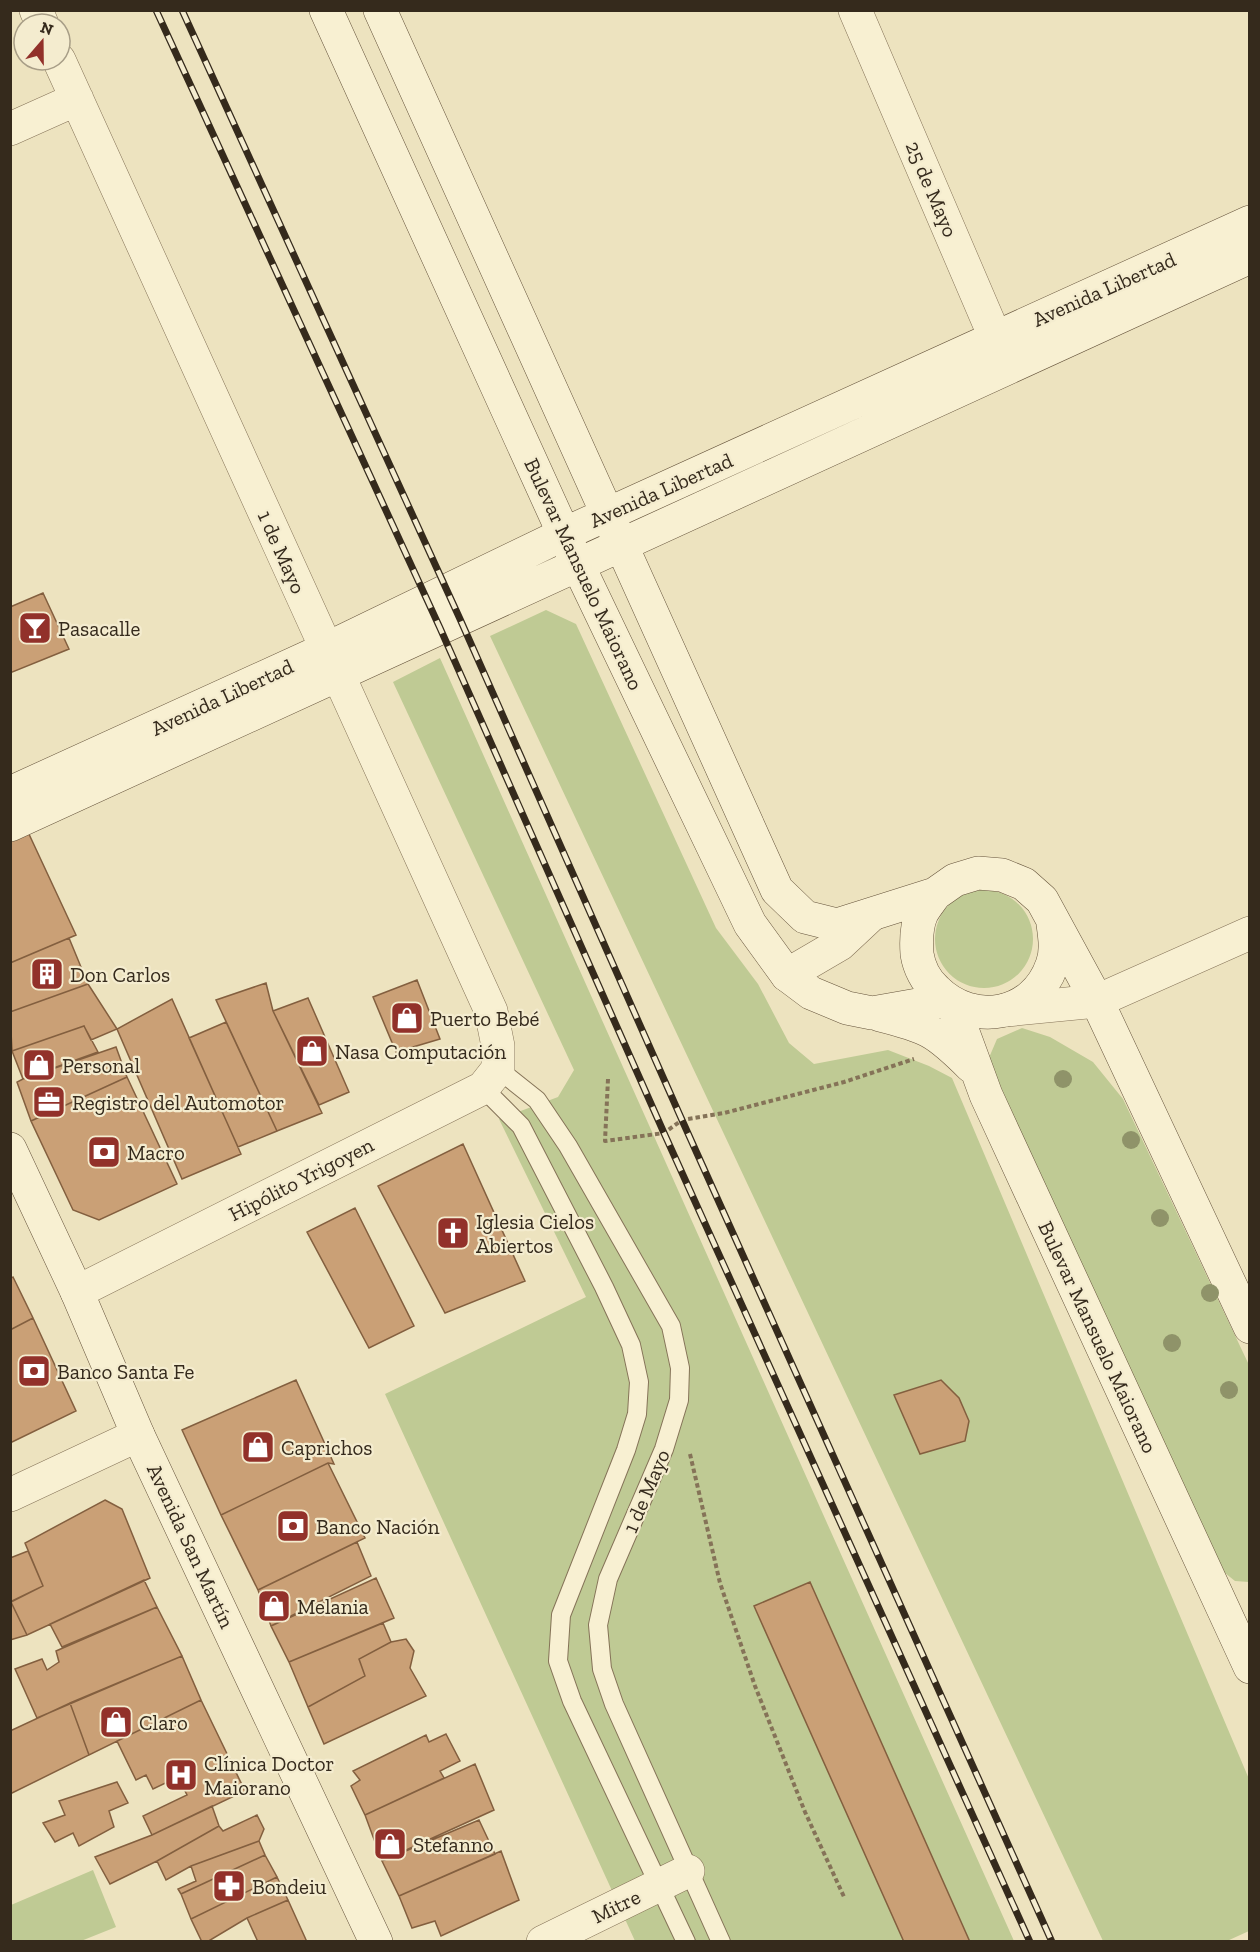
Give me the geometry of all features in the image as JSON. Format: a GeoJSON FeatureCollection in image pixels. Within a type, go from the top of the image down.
{"type":"FeatureCollection","features":[{"type":"Feature","properties":{"kind":"street","name":"Bulevar Mansuelo Maiorano"},"geometry":{"type":"LineString","coordinates":[[326,10],[578,565],[750,924],[787,975],[811,993],[847,1008],[872,1013],[949,1002]]}},
{"type":"Feature","properties":{"kind":"street","name":"Bulevar Mansuelo Maiorano"},"geometry":{"type":"LineString","coordinates":[[380,10],[777,890],[805,917],[837,926],[935,894],[955,880],[978,873],[1002,875],[1024,884],[1034,892],[1042,900],[1097,1001],[1250,1327]]}},
{"type":"Feature","properties":{"kind":"street","name":"25 de Mayo"},"geometry":{"type":"LineString","coordinates":[[855,10],[1008,368]]}},
{"type":"Feature","properties":{"kind":"street","name":"1 de Mayo"},"geometry":{"type":"LineString","coordinates":[[65,72],[491,1011],[493,1068]]}},
{"type":"Feature","properties":{"kind":"street"},"geometry":{"type":"LineString","coordinates":[[10,129],[77,99]]}},
{"type":"Feature","properties":{"kind":"street","name":"Avenida Libertad"},"geometry":{"type":"LineString","coordinates":[[10,825],[332,661],[564,534],[1250,222]]}},
{"type":"Feature","properties":{"kind":"street","name":"Avenida Libertad"},"geometry":{"type":"LineString","coordinates":[[10,793],[332,661],[578,565],[1250,257]]}},
{"type":"Feature","properties":{"kind":"street","name":"Bulevar Mansuelo Maiorano"},"geometry":{"type":"LineString","coordinates":[[935,894],[922,914],[916,937],[918,961],[929,983],[949,1002],[980,1013],[1006,1010],[1026,1000],[1042,985],[1052,965],[1056,944],[1053,922]]}},
{"type":"Feature","properties":{"kind":"street"},"geometry":{"type":"LineString","coordinates":[[787,975],[840,944],[871,915]]}},
{"type":"Feature","properties":{"kind":"street"},"geometry":{"type":"LineString","coordinates":[[1006,1010],[1097,1001],[1250,933]]}},
{"type":"Feature","properties":{"kind":"street","name":"Bulevar Mansuelo Maiorano"},"geometry":{"type":"LineString","coordinates":[[949,1002],[976,1070],[1239,1618],[1250,1667]]}},
{"type":"Feature","properties":{"kind":"street"},"geometry":{"type":"LineString","coordinates":[[872,1013],[918,1025],[933,1032],[945,1040],[976,1070]]}},
{"type":"Feature","properties":{"kind":"street","name":"Hipólito Yrigoyen"},"geometry":{"type":"LineString","coordinates":[[76,1292],[493,1068]]}},
{"type":"Feature","properties":{"kind":"street","name":"Avenida San Martín"},"geometry":{"type":"LineString","coordinates":[[10,1149],[76,1292],[138,1435],[376,1941]]}},
{"type":"Feature","properties":{"kind":"street"},"geometry":{"type":"LineString","coordinates":[[10,1495],[138,1435]]}},
{"type":"Feature","properties":{"kind":"street","name":"Mitre"},"geometry":{"type":"LineString","coordinates":[[543,1941],[674,1878]]}},
{"type":"Feature","properties":{"kind":"lane","name":"1 de Mayo"},"geometry":{"type":"LineString","coordinates":[[493,1068],[632,1346],[639,1382],[637,1414],[626,1450],[561,1616],[558,1661],[572,1701],[674,1878],[721,1941]]}},
{"type":"Feature","properties":{"kind":"lane","name":"1 de Mayo"},"geometry":{"type":"LineString","coordinates":[[493,1068],[537,1100],[568,1146],[671,1326],[680,1368],[680,1400],[664,1449],[608,1580],[598,1625],[602,1670],[674,1878],[687,1941]]}},
{"type":"Feature","properties":{"kind":"path"},"geometry":{"type":"LineString","coordinates":[[608,1079],[605,1140],[664,1133],[682,1120],[724,1113],[844,1082],[920,1057]]}},
{"type":"Feature","properties":{"kind":"path"},"geometry":{"type":"LineString","coordinates":[[689,1450],[720,1583],[755,1686],[805,1812],[845,1899]]}},
{"type":"Feature","properties":{"kind":"green space"},"geometry":{"type":"Polygon","coordinates":[[[546,610],[576,624],[716,928],[758,984],[789,1043],[814,1064],[888,1050],[952,1078],[1249,1779],[1249,1931],[1227,1941],[1103,1941],[490,636],[546,610]]]}},
{"type":"Feature","properties":{"kind":"green space"},"geometry":{"type":"Polygon","coordinates":[[[440,658],[1014,1941],[635,1941],[385,1394],[586,1297],[499,1119],[558,1097],[574,1070],[393,682],[440,658]]]}},
{"type":"Feature","properties":{"kind":"green space"},"geometry":{"type":"Polygon","coordinates":[[[984,890],[1003,894],[1019,904],[1029,920],[1033,939],[1029,958],[1019,974],[1003,984],[984,988],[965,984],[949,974],[939,958],[935,939],[939,920],[949,904],[965,894],[984,890]]]}},
{"type":"Feature","properties":{"kind":"green space"},"geometry":{"type":"Polygon","coordinates":[[[1022,1028],[1050,1037],[1093,1062],[1123,1099],[1249,1365],[1249,1582],[1235,1581],[1220,1569],[988,1060],[997,1039],[1022,1028]]]}},
{"type":"Feature","properties":{"kind":"green space"},"geometry":{"type":"Polygon","coordinates":[[[93,1870],[116,1927],[81,1941],[11,1941],[11,1905],[93,1870]]]}},
{"type":"Feature","properties":{"kind":"building","name":"Pasacalle"},"geometry":{"type":"Polygon","coordinates":[[[43,593],[69,649],[10,673],[10,607],[43,593]]]}},
{"type":"Feature","properties":{"kind":"building"},"geometry":{"type":"Polygon","coordinates":[[[28,832],[76,935],[10,963],[10,841],[28,832]]]}},
{"type":"Feature","properties":{"kind":"building","name":"Don Carlos"},"geometry":{"type":"Polygon","coordinates":[[[69,938],[88,984],[10,1012],[10,963],[69,938]]]}},
{"type":"Feature","properties":{"kind":"building","name":"Puerto Bebé"},"geometry":{"type":"Polygon","coordinates":[[[417,980],[440,1039],[396,1052],[373,997],[417,980]]]}},
{"type":"Feature","properties":{"kind":"building"},"geometry":{"type":"Polygon","coordinates":[[[266,983],[273,1011],[322,1113],[277,1131],[216,1000],[266,983]]]}},
{"type":"Feature","properties":{"kind":"building"},"geometry":{"type":"Polygon","coordinates":[[[88,984],[117,1029],[91,1040],[84,1026],[12,1051],[10,1012],[88,984]]]}},
{"type":"Feature","properties":{"kind":"building","name":"Nasa Computación"},"geometry":{"type":"Polygon","coordinates":[[[308,998],[349,1092],[319,1105],[273,1011],[308,998]]]}},
{"type":"Feature","properties":{"kind":"building"},"geometry":{"type":"Polygon","coordinates":[[[172,999],[241,1154],[182,1179],[117,1029],[172,999]]]}},
{"type":"Feature","properties":{"kind":"building"},"geometry":{"type":"Polygon","coordinates":[[[226,1022],[277,1131],[238,1147],[189,1038],[226,1022]]]}},
{"type":"Feature","properties":{"kind":"building","name":"Personal"},"geometry":{"type":"Polygon","coordinates":[[[84,1026],[98,1052],[23,1079],[12,1051],[84,1026]]]}},
{"type":"Feature","properties":{"kind":"building","name":"Registro del Automotor"},"geometry":{"type":"Polygon","coordinates":[[[116,1047],[127,1077],[31,1121],[17,1082],[116,1047]]]}},
{"type":"Feature","properties":{"kind":"building","name":"Macro"},"geometry":{"type":"Polygon","coordinates":[[[127,1077],[177,1184],[99,1220],[73,1210],[31,1121],[127,1077]]]}},
{"type":"Feature","properties":{"kind":"building","name":"Iglesia Cielos Abiertos"},"geometry":{"type":"Polygon","coordinates":[[[463,1144],[525,1281],[445,1313],[378,1186],[463,1144]]]}},
{"type":"Feature","properties":{"kind":"building"},"geometry":{"type":"Polygon","coordinates":[[[355,1208],[414,1326],[369,1348],[307,1232],[355,1208]]]}},
{"type":"Feature","properties":{"kind":"building"},"geometry":{"type":"Polygon","coordinates":[[[13,1277],[33,1318],[10,1330],[10,1279],[13,1277]]]}},
{"type":"Feature","properties":{"kind":"building","name":"Banco Santa Fe"},"geometry":{"type":"Polygon","coordinates":[[[33,1318],[76,1411],[10,1443],[10,1330],[33,1318]]]}},
{"type":"Feature","properties":{"kind":"building","name":"Caprichos"},"geometry":{"type":"Polygon","coordinates":[[[296,1380],[334,1464],[328,1463],[221,1515],[182,1430],[296,1380]]]}},
{"type":"Feature","properties":{"kind":"building"},"geometry":{"type":"Polygon","coordinates":[[[941,1380],[959,1398],[969,1421],[965,1441],[920,1454],[894,1395],[941,1380]]]}},
{"type":"Feature","properties":{"kind":"building","name":"Banco Nación"},"geometry":{"type":"Polygon","coordinates":[[[328,1463],[365,1538],[258,1590],[221,1515],[328,1463]]]}},
{"type":"Feature","properties":{"kind":"building"},"geometry":{"type":"Polygon","coordinates":[[[105,1500],[122,1509],[150,1578],[27,1635],[11,1602],[43,1586],[25,1543],[105,1500]]]}},
{"type":"Feature","properties":{"kind":"building"},"geometry":{"type":"Polygon","coordinates":[[[357,1542],[371,1576],[271,1626],[258,1590],[357,1542]]]}},
{"type":"Feature","properties":{"kind":"building"},"geometry":{"type":"Polygon","coordinates":[[[28,1551],[43,1586],[10,1602],[10,1558],[28,1551]]]}},
{"type":"Feature","properties":{"kind":"building"},"geometry":{"type":"Polygon","coordinates":[[[376,1578],[394,1618],[289,1662],[271,1626],[376,1578]]]}},
{"type":"Feature","properties":{"kind":"building"},"geometry":{"type":"Polygon","coordinates":[[[144,1580],[157,1607],[62,1647],[50,1624],[144,1580]]]}},
{"type":"Feature","properties":{"kind":"building"},"geometry":{"type":"Polygon","coordinates":[[[810,1582],[970,1942],[904,1942],[754,1606],[810,1582]]]}},
{"type":"Feature","properties":{"kind":"building"},"geometry":{"type":"Polygon","coordinates":[[[10,1602],[27,1635],[10,1640],[10,1602]]]}},
{"type":"Feature","properties":{"kind":"building"},"geometry":{"type":"Polygon","coordinates":[[[157,1607],[182,1656],[37,1718],[15,1669],[42,1659],[47,1670],[59,1662],[56,1651],[157,1607]]]}},
{"type":"Feature","properties":{"kind":"building"},"geometry":{"type":"Polygon","coordinates":[[[383,1623],[391,1642],[359,1659],[365,1676],[308,1707],[289,1662],[383,1623]]]}},
{"type":"Feature","properties":{"kind":"building"},"geometry":{"type":"Polygon","coordinates":[[[406,1639],[414,1651],[410,1668],[426,1696],[324,1744],[308,1707],[365,1676],[359,1659],[391,1642],[406,1639]]]}},
{"type":"Feature","properties":{"kind":"building","name":"Claro"},"geometry":{"type":"Polygon","coordinates":[[[182,1656],[201,1700],[89,1755],[70,1703],[182,1656]]]}},
{"type":"Feature","properties":{"kind":"building"},"geometry":{"type":"Polygon","coordinates":[[[201,1700],[245,1791],[152,1835],[143,1816],[187,1795],[178,1777],[153,1789],[146,1775],[136,1780],[117,1741],[201,1700]]]}},
{"type":"Feature","properties":{"kind":"building"},"geometry":{"type":"Polygon","coordinates":[[[70,1703],[89,1755],[10,1794],[10,1731],[70,1703]]]}},
{"type":"Feature","properties":{"kind":"building"},"geometry":{"type":"Polygon","coordinates":[[[446,1734],[460,1761],[440,1771],[444,1778],[365,1815],[351,1786],[360,1780],[353,1771],[426,1735],[429,1742],[446,1734]]]}},
{"type":"Feature","properties":{"kind":"building"},"geometry":{"type":"Polygon","coordinates":[[[475,1764],[494,1810],[382,1861],[365,1815],[475,1764]]]}},
{"type":"Feature","properties":{"kind":"building"},"geometry":{"type":"Polygon","coordinates":[[[117,1782],[128,1803],[109,1811],[114,1827],[79,1846],[73,1833],[55,1842],[43,1823],[65,1815],[59,1801],[117,1782]]]}},
{"type":"Feature","properties":{"kind":"building"},"geometry":{"type":"Polygon","coordinates":[[[212,1806],[219,1826],[110,1884],[95,1857],[152,1835],[212,1806]]]}},
{"type":"Feature","properties":{"kind":"building"},"geometry":{"type":"Polygon","coordinates":[[[257,1815],[264,1829],[259,1841],[191,1866],[166,1880],[157,1861],[219,1826],[223,1831],[257,1815]]]}},
{"type":"Feature","properties":{"kind":"building"},"geometry":{"type":"Polygon","coordinates":[[[479,1820],[495,1854],[399,1896],[382,1861],[479,1820]]]}},
{"type":"Feature","properties":{"kind":"building"},"geometry":{"type":"Polygon","coordinates":[[[259,1841],[265,1855],[181,1894],[178,1889],[196,1881],[191,1866],[259,1841]]]}},
{"type":"Feature","properties":{"kind":"building"},"geometry":{"type":"Polygon","coordinates":[[[501,1851],[519,1900],[441,1936],[435,1921],[412,1928],[399,1896],[501,1851]]]}},
{"type":"Feature","properties":{"kind":"building","name":"Bondeiu"},"geometry":{"type":"Polygon","coordinates":[[[265,1855],[277,1877],[191,1919],[181,1894],[265,1855]]]}},
{"type":"Feature","properties":{"kind":"building"},"geometry":{"type":"Polygon","coordinates":[[[277,1877],[288,1900],[247,1918],[207,1942],[202,1942],[191,1919],[277,1877]]]}},
{"type":"Feature","properties":{"kind":"building"},"geometry":{"type":"Polygon","coordinates":[[[288,1900],[307,1942],[258,1942],[247,1918],[288,1900]]]}},
{"type":"Feature","properties":{"kind":"railway"},"geometry":{"type":"LineString","coordinates":[[156,10],[440,628],[664,1133],[1030,1942]]}},
{"type":"Feature","properties":{"kind":"railway"},"geometry":{"type":"LineString","coordinates":[[182,10],[460,619],[682,1120],[1052,1942]]}},
{"type":"Feature","properties":{"kind":"place","name":"Pasacalle"},"geometry":{"type":"Point","coordinates":[35,628]}},
{"type":"Feature","properties":{"kind":"place","name":"Don Carlos"},"geometry":{"type":"Point","coordinates":[47,974]}},
{"type":"Feature","properties":{"kind":"place","name":"Puerto Bebé"},"geometry":{"type":"Point","coordinates":[407,1018]}},
{"type":"Feature","properties":{"kind":"place","name":"Nasa Computación"},"geometry":{"type":"Point","coordinates":[312,1051]}},
{"type":"Feature","properties":{"kind":"place","name":"Personal"},"geometry":{"type":"Point","coordinates":[39,1065]}},
{"type":"Feature","properties":{"kind":"place","name":"Registro del Automotor"},"geometry":{"type":"Point","coordinates":[49,1102]}},
{"type":"Feature","properties":{"kind":"place","name":"Macro"},"geometry":{"type":"Point","coordinates":[104,1152]}},
{"type":"Feature","properties":{"kind":"place","name":"Iglesia Cielos Abiertos"},"geometry":{"type":"Point","coordinates":[453,1233]}},
{"type":"Feature","properties":{"kind":"place","name":"Banco Santa Fe"},"geometry":{"type":"Point","coordinates":[34,1371]}},
{"type":"Feature","properties":{"kind":"place","name":"Caprichos"},"geometry":{"type":"Point","coordinates":[258,1447]}},
{"type":"Feature","properties":{"kind":"place","name":"Banco Nación"},"geometry":{"type":"Point","coordinates":[293,1526]}},
{"type":"Feature","properties":{"kind":"place","name":"Melania"},"geometry":{"type":"Point","coordinates":[274,1606]}},
{"type":"Feature","properties":{"kind":"place","name":"Claro"},"geometry":{"type":"Point","coordinates":[116,1722]}},
{"type":"Feature","properties":{"kind":"place","name":"Clínica Doctor Maiorano"},"geometry":{"type":"Point","coordinates":[181,1775]}},
{"type":"Feature","properties":{"kind":"place","name":"Stefanno"},"geometry":{"type":"Point","coordinates":[390,1844]}},
{"type":"Feature","properties":{"kind":"place","name":"Bondeiu"},"geometry":{"type":"Point","coordinates":[229,1886]}}]}
